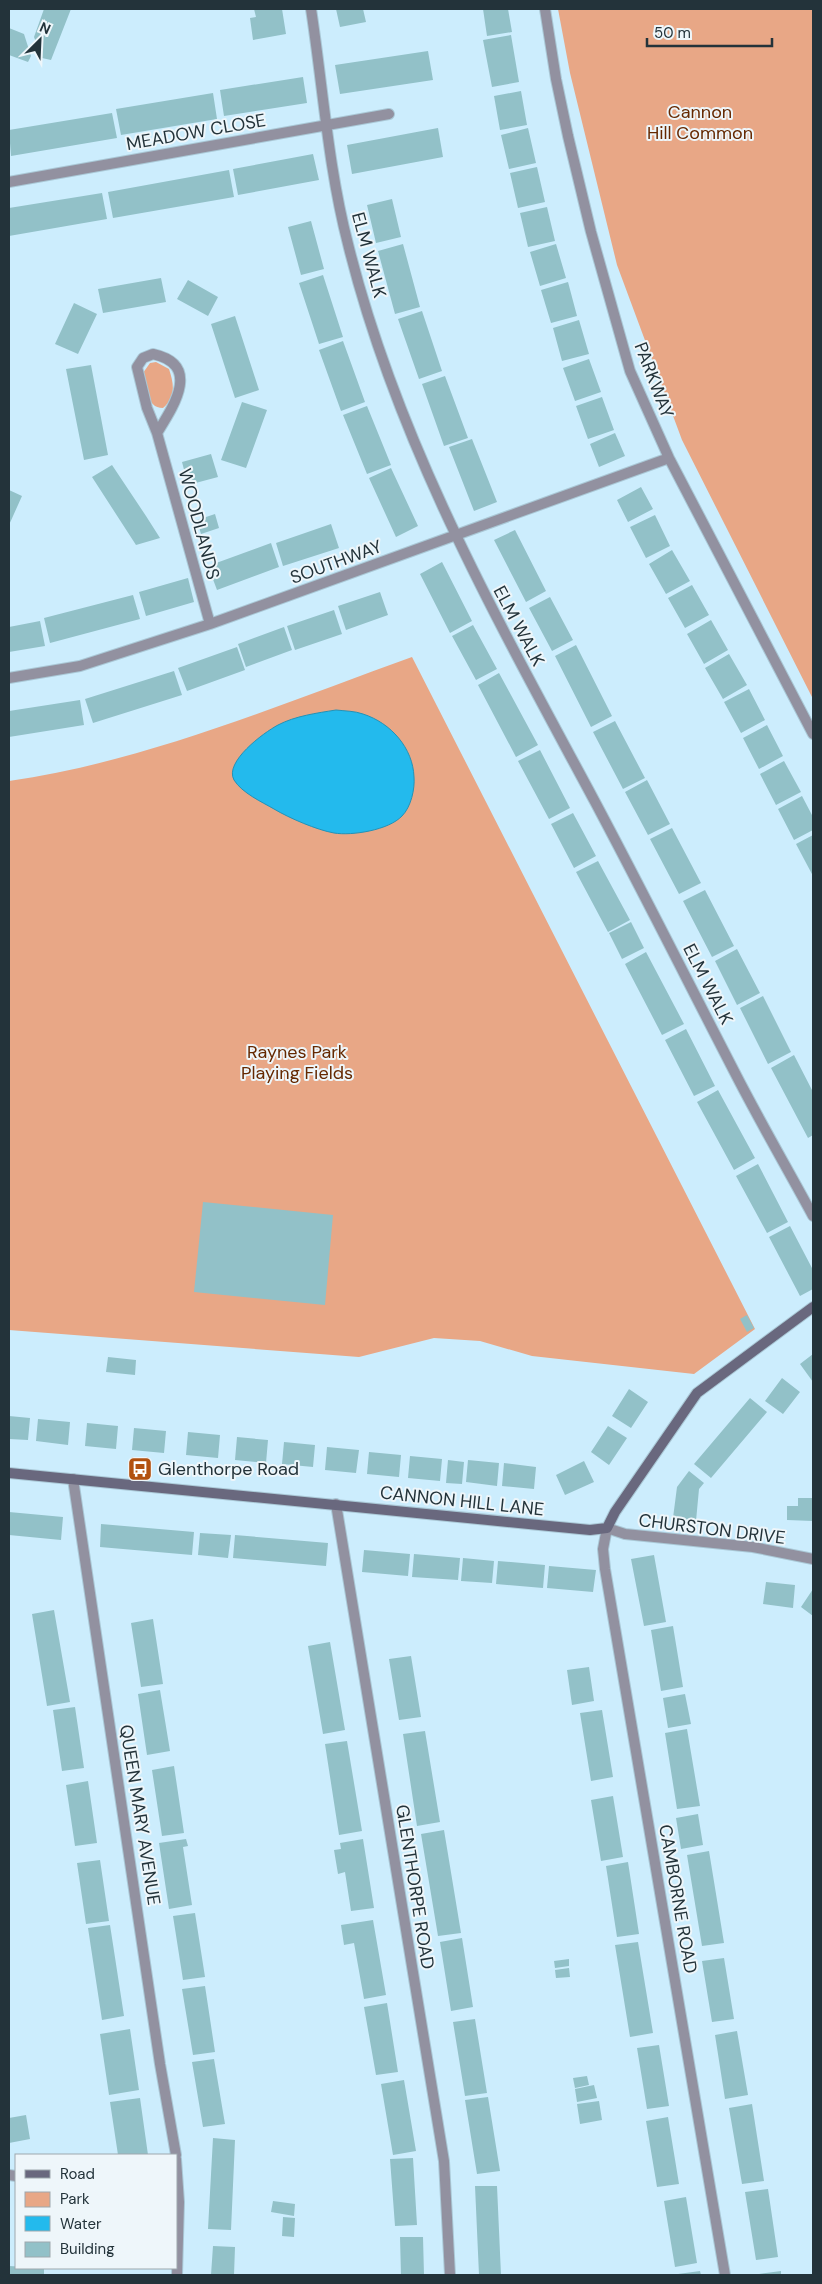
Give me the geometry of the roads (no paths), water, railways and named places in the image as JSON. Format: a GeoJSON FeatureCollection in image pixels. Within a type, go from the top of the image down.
{"type":"FeatureCollection","features":[{"type":"Feature","properties":{"kind":"street","name":"ELM WALK"},"geometry":{"type":"LineString","coordinates":[[311,9],[337,195],[348,245],[403,412],[455,536],[689,981],[735,1074],[813,1216]]}},
{"type":"Feature","properties":{"kind":"street","name":"PARKWAY"},"geometry":{"type":"LineString","coordinates":[[545,9],[556,79],[568,136],[630,371],[669,458],[813,734]]}},
{"type":"Feature","properties":{"kind":"street","name":"MEADOW CLOSE"},"geometry":{"type":"LineString","coordinates":[[9,182],[388,114]]}},
{"type":"Feature","properties":{"kind":"street","name":"WOODLANDS"},"geometry":{"type":"LineString","coordinates":[[157,433],[176,404],[181,390],[174,364],[165,357],[153,354],[143,358],[137,367],[147,408],[157,433],[210,624]]}},
{"type":"Feature","properties":{"kind":"street","name":"SOUTHWAY"},"geometry":{"type":"LineString","coordinates":[[9,678],[80,666],[210,624],[669,458]]}},
{"type":"Feature","properties":{"kind":"street"},"geometry":{"type":"LineString","coordinates":[[607,1528],[615,1512],[697,1393],[813,1307]]}},
{"type":"Feature","properties":{"kind":"street","name":"CANNON HILL LANE"},"geometry":{"type":"LineString","coordinates":[[9,1473],[590,1530],[607,1528]]}},
{"type":"Feature","properties":{"kind":"street","name":"QUEEN MARY AVENUE"},"geometry":{"type":"LineString","coordinates":[[73,1479],[160,2064],[175,2154]]}},
{"type":"Feature","properties":{"kind":"street","name":"GLENTHORPE ROAD"},"geometry":{"type":"LineString","coordinates":[[336,1504],[444,2161],[450,2275]]}},
{"type":"Feature","properties":{"kind":"street","name":"CHURSTON DRIVE"},"geometry":{"type":"LineString","coordinates":[[607,1528],[625,1534],[753,1547],[813,1559]]}},
{"type":"Feature","properties":{"kind":"street","name":"CAMBORNE ROAD"},"geometry":{"type":"LineString","coordinates":[[607,1528],[603,1549],[605,1569],[725,2275]]}},
{"type":"Feature","properties":{"kind":"water"},"geometry":{"type":"Polygon","coordinates":[[[336,710],[360,713],[383,724],[399,738],[410,756],[414,777],[412,798],[402,816],[388,825],[370,831],[350,834],[327,831],[303,823],[258,800],[247,793],[234,780],[232,773],[240,757],[255,741],[271,729],[299,717],[336,710]]]}},
{"type":"Feature","properties":{"kind":"place","name":"Glenthorpe Road"},"geometry":{"type":"Point","coordinates":[140,1469]}},
{"type":"Feature","properties":{"kind":"park label","name":"Cannon Hill Common"},"geometry":{"type":"Point","coordinates":[700,122]}},
{"type":"Feature","properties":{"kind":"park label","name":"Raynes Park Playing Fields"},"geometry":{"type":"Point","coordinates":[297,1062]}}]}
